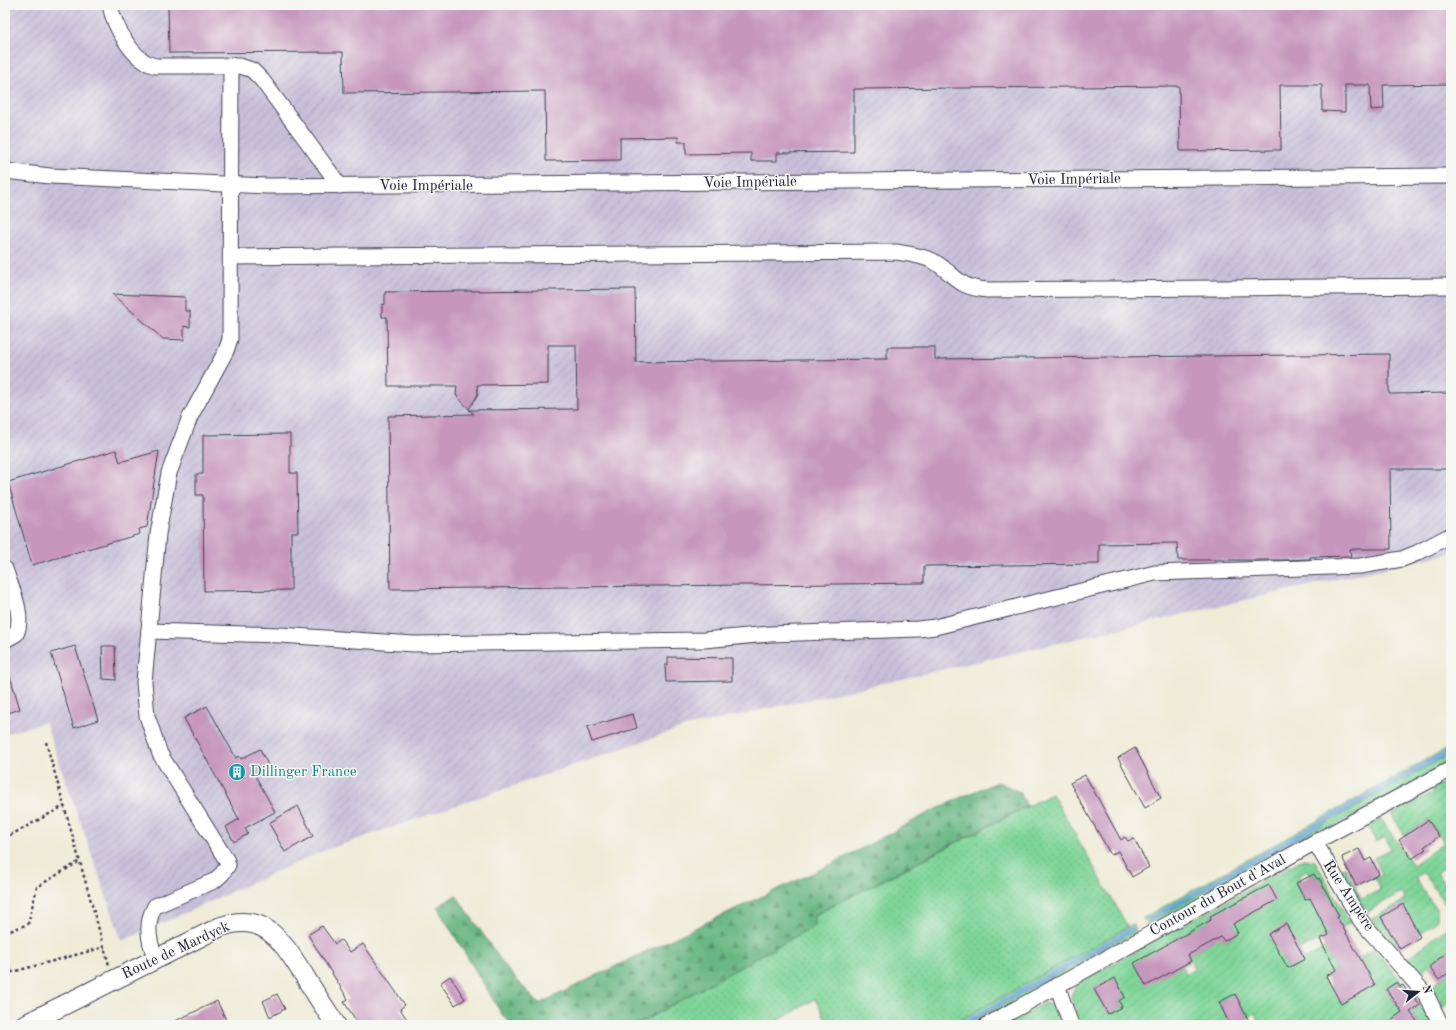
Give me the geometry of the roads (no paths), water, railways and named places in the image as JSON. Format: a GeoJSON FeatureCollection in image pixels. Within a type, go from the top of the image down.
{"type":"FeatureCollection","features":[{"type":"Feature","properties":{"kind":"main road","name":"Route de Mardyck"},"geometry":{"type":"LineString","coordinates":[[24,1025],[225,925],[240,923],[260,926],[274,934],[286,947],[336,1025]]}},
{"type":"Feature","properties":{"kind":"street"},"geometry":{"type":"LineString","coordinates":[[110,5],[113,18],[131,50],[145,63],[156,66],[231,65],[246,67],[256,74],[340,186]]}},
{"type":"Feature","properties":{"kind":"street"},"geometry":{"type":"LineString","coordinates":[[156,959],[149,935],[151,918],[155,906],[214,881],[222,874],[228,865],[226,858],[167,767],[150,730],[145,704],[144,687],[158,534],[169,473],[190,417],[228,345],[232,186],[231,65]]}},
{"type":"Feature","properties":{"kind":"street","name":"Voie Impériale"},"geometry":{"type":"LineString","coordinates":[[5,171],[50,176],[232,186],[1451,176]]}},
{"type":"Feature","properties":{"kind":"street","name":"Voie Impériale"},"geometry":{"type":"LineString","coordinates":[[5,177],[50,176]]}},
{"type":"Feature","properties":{"kind":"street"},"geometry":{"type":"LineString","coordinates":[[231,257],[896,252],[921,256],[940,266],[959,283],[976,289],[987,290],[1451,286]]}},
{"type":"Feature","properties":{"kind":"street"},"geometry":{"type":"LineString","coordinates":[[148,631],[280,635],[414,644],[709,640],[770,634],[918,629],[1155,572],[1174,570],[1330,568],[1392,561],[1417,553],[1451,535]]}},
{"type":"Feature","properties":{"kind":"street"},"geometry":{"type":"LineString","coordinates":[[5,569],[20,625],[16,634],[5,640]]}},
{"type":"Feature","properties":{"kind":"street","name":"Contour du Bout d'Aval"},"geometry":{"type":"LineString","coordinates":[[986,1025],[1315,842],[1451,769]]}},
{"type":"Feature","properties":{"kind":"street","name":"Rue Ampère"},"geometry":{"type":"LineString","coordinates":[[1315,842],[1361,922],[1427,996],[1441,1025]]}},
{"type":"Feature","properties":{"kind":"street"},"geometry":{"type":"LineString","coordinates":[[1057,985],[1071,1025]]}},
{"type":"Feature","properties":{"kind":"waterway"},"geometry":{"type":"LineString","coordinates":[[1149,919],[1451,750]]}},
{"type":"Feature","properties":{"kind":"waterway"},"geometry":{"type":"LineString","coordinates":[[961,1025],[1132,929]]}},
{"type":"Feature","properties":{"kind":"place","name":"Dillinger France"},"geometry":{"type":"Point","coordinates":[237,772]}}]}
